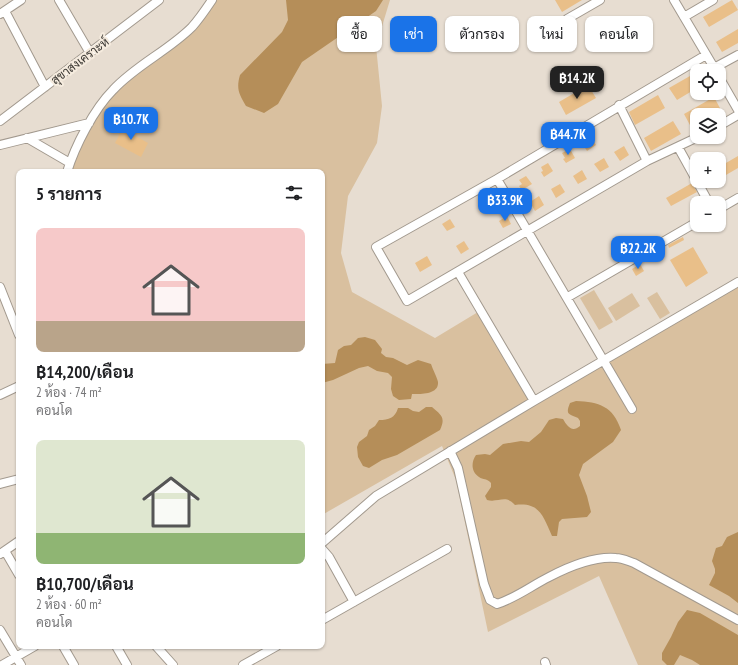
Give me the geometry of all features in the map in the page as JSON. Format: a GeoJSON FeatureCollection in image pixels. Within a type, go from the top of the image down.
{"type":"FeatureCollection","features":[{"type":"Feature","properties":{"kind":"street"},"geometry":{"type":"LineString","coordinates":[[21,0],[2,12],[45,87]]}},
{"type":"Feature","properties":{"kind":"street"},"geometry":{"type":"LineString","coordinates":[[59,0],[90,53]]}},
{"type":"Feature","properties":{"kind":"street","name":"สุขาสงเคราะห์"},"geometry":{"type":"LineString","coordinates":[[0,121],[159,0]]}},
{"type":"Feature","properties":{"kind":"street"},"geometry":{"type":"LineString","coordinates":[[68,169],[89,123],[113,89],[191,27],[202,15],[212,0]]}},
{"type":"Feature","properties":{"kind":"street"},"geometry":{"type":"LineString","coordinates":[[572,16],[600,0]]}},
{"type":"Feature","properties":{"kind":"street"},"geometry":{"type":"LineString","coordinates":[[674,0],[711,64]]}},
{"type":"Feature","properties":{"kind":"street"},"geometry":{"type":"LineString","coordinates":[[684,17],[713,0]]}},
{"type":"Feature","properties":{"kind":"street"},"geometry":{"type":"LineString","coordinates":[[724,64],[738,54]]}},
{"type":"Feature","properties":{"kind":"street"},"geometry":{"type":"LineString","coordinates":[[690,141],[647,162],[407,301],[376,247],[497,179],[619,105],[706,55]]}},
{"type":"Feature","properties":{"kind":"street"},"geometry":{"type":"LineString","coordinates":[[726,89],[738,110]]}},
{"type":"Feature","properties":{"kind":"street"},"geometry":{"type":"LineString","coordinates":[[619,105],[647,162]]}},
{"type":"Feature","properties":{"kind":"street"},"geometry":{"type":"LineString","coordinates":[[726,122],[738,115]]}},
{"type":"Feature","properties":{"kind":"street"},"geometry":{"type":"LineString","coordinates":[[0,145],[89,123]]}},
{"type":"Feature","properties":{"kind":"street"},"geometry":{"type":"LineString","coordinates":[[27,138],[70,163]]}},
{"type":"Feature","properties":{"kind":"street"},"geometry":{"type":"LineString","coordinates":[[678,147],[705,196]]}},
{"type":"Feature","properties":{"kind":"street"},"geometry":{"type":"LineString","coordinates":[[497,179],[568,297],[632,408]]}},
{"type":"Feature","properties":{"kind":"street"},"geometry":{"type":"LineString","coordinates":[[726,205],[738,198]]}},
{"type":"Feature","properties":{"kind":"street"},"geometry":{"type":"LineString","coordinates":[[568,297],[690,226]]}},
{"type":"Feature","properties":{"kind":"street"},"geometry":{"type":"LineString","coordinates":[[458,272],[534,401]]}},
{"type":"Feature","properties":{"kind":"street"},"geometry":{"type":"LineString","coordinates":[[325,540],[376,496],[534,401],[738,282]]}},
{"type":"Feature","properties":{"kind":"street"},"geometry":{"type":"LineString","coordinates":[[1,290],[16,328]]}},
{"type":"Feature","properties":{"kind":"street"},"geometry":{"type":"LineString","coordinates":[[0,395],[16,387]]}},
{"type":"Feature","properties":{"kind":"street"},"geometry":{"type":"LineString","coordinates":[[450,451],[458,468],[484,584],[490,600],[497,604],[508,600],[549,577],[575,566],[598,559],[616,558],[634,562],[738,620]]}},
{"type":"Feature","properties":{"kind":"street"},"geometry":{"type":"LineString","coordinates":[[0,484],[16,480]]}},
{"type":"Feature","properties":{"kind":"street"},"geometry":{"type":"LineString","coordinates":[[16,543],[2,552],[16,571]]}},
{"type":"Feature","properties":{"kind":"street"},"geometry":{"type":"LineString","coordinates":[[325,618],[447,549]]}},
{"type":"Feature","properties":{"kind":"street"},"geometry":{"type":"LineString","coordinates":[[325,552],[354,602]]}},
{"type":"Feature","properties":{"kind":"street"},"geometry":{"type":"LineString","coordinates":[[0,630],[21,665]]}},
{"type":"Feature","properties":{"kind":"street"},"geometry":{"type":"LineString","coordinates":[[2,665],[30,649]]}},
{"type":"Feature","properties":{"kind":"street"},"geometry":{"type":"LineString","coordinates":[[65,649],[74,665]]}},
{"type":"Feature","properties":{"kind":"street"},"geometry":{"type":"LineString","coordinates":[[118,649],[127,665]]}},
{"type":"Feature","properties":{"kind":"street"},"geometry":{"type":"LineString","coordinates":[[159,649],[173,665]]}},
{"type":"Feature","properties":{"kind":"street"},"geometry":{"type":"LineString","coordinates":[[243,665],[272,649]]}},
{"type":"Feature","properties":{"kind":"shaded area"},"geometry":{"type":"Polygon","coordinates":[[[216,0],[390,0],[382,26],[382,16],[337,16],[337,52],[377,52],[382,106],[377,143],[348,196],[341,253],[352,292],[435,338],[478,312],[534,405],[738,286],[738,665],[638,665],[599,576],[488,632],[456,480],[442,446],[325,513],[325,169],[72,169],[90,129],[102,109],[116,91],[204,16],[216,0]]]}},
{"type":"Feature","properties":{"kind":"shaded area"},"geometry":{"type":"Polygon","coordinates":[[[286,0],[383,0],[376,11],[369,16],[337,16],[337,38],[302,62],[278,104],[264,113],[246,106],[239,91],[238,84],[240,75],[282,32],[288,20],[286,0]]]}},
{"type":"Feature","properties":{"kind":"shaded area"},"geometry":{"type":"Polygon","coordinates":[[[594,290],[613,322],[599,330],[580,298],[594,290]]]}},
{"type":"Feature","properties":{"kind":"shaded area"},"geometry":{"type":"Polygon","coordinates":[[[657,292],[670,313],[660,319],[647,298],[657,292]]]}},
{"type":"Feature","properties":{"kind":"shaded area"},"geometry":{"type":"Polygon","coordinates":[[[632,293],[640,306],[616,321],[608,308],[632,293]]]}},
{"type":"Feature","properties":{"kind":"shaded area"},"geometry":{"type":"Polygon","coordinates":[[[365,337],[375,340],[382,349],[381,353],[386,357],[393,358],[407,365],[418,360],[431,364],[437,378],[437,386],[432,392],[412,394],[411,399],[399,400],[393,396],[391,389],[392,377],[388,373],[377,371],[368,366],[359,368],[325,382],[325,364],[335,363],[338,350],[344,346],[351,345],[358,338],[365,337]]]}},
{"type":"Feature","properties":{"kind":"shaded area"},"geometry":{"type":"Polygon","coordinates":[[[576,401],[598,404],[604,407],[614,415],[621,430],[613,442],[583,464],[579,475],[591,512],[587,517],[562,519],[559,522],[557,536],[552,536],[540,512],[535,508],[530,506],[515,505],[505,499],[491,501],[487,500],[485,496],[491,487],[491,483],[488,480],[480,478],[476,475],[473,470],[474,458],[476,455],[490,455],[503,444],[521,441],[529,442],[541,432],[549,420],[556,418],[563,419],[570,428],[577,428],[580,426],[580,421],[568,412],[570,403],[576,401]]]}},
{"type":"Feature","properties":{"kind":"shaded area"},"geometry":{"type":"Polygon","coordinates":[[[426,407],[432,407],[442,417],[443,422],[440,430],[397,455],[382,460],[369,468],[363,466],[358,457],[357,447],[359,442],[367,436],[369,430],[375,426],[379,420],[391,418],[398,408],[408,408],[419,412],[426,407]]]}},
{"type":"Feature","properties":{"kind":"shaded area"},"geometry":{"type":"Polygon","coordinates":[[[738,532],[738,603],[729,596],[709,585],[715,573],[712,561],[716,548],[722,546],[727,537],[738,532]]]}},
{"type":"Feature","properties":{"kind":"shaded area"},"geometry":{"type":"Polygon","coordinates":[[[687,610],[700,613],[738,635],[738,665],[700,665],[680,655],[674,665],[667,665],[662,660],[662,653],[678,622],[687,610]]]}},
{"type":"Feature","properties":{"kind":"building"},"geometry":{"type":"Polygon","coordinates":[[[555,0],[582,0],[562,12],[555,0]]]}},
{"type":"Feature","properties":{"kind":"building"},"geometry":{"type":"Polygon","coordinates":[[[732,0],[738,10],[709,27],[703,17],[732,0]]]}},
{"type":"Feature","properties":{"kind":"building"},"geometry":{"type":"Polygon","coordinates":[[[738,29],[738,43],[722,52],[716,42],[738,29]]]}},
{"type":"Feature","properties":{"kind":"building"},"geometry":{"type":"Polygon","coordinates":[[[690,76],[690,92],[677,100],[669,88],[690,76]]]}},
{"type":"Feature","properties":{"kind":"building"},"geometry":{"type":"Polygon","coordinates":[[[588,85],[596,98],[566,115],[559,102],[588,85]]]}},
{"type":"Feature","properties":{"kind":"building"},"geometry":{"type":"Polygon","coordinates":[[[658,95],[665,108],[635,125],[629,112],[658,95]]]}},
{"type":"Feature","properties":{"kind":"building"},"geometry":{"type":"Polygon","coordinates":[[[709,100],[716,100],[720,108],[695,108],[709,100]]]}},
{"type":"Feature","properties":{"kind":"building"},"geometry":{"type":"Polygon","coordinates":[[[690,111],[690,125],[684,114],[690,111]]]}},
{"type":"Feature","properties":{"kind":"building"},"geometry":{"type":"Polygon","coordinates":[[[673,121],[681,134],[651,151],[644,138],[673,121]]]}},
{"type":"Feature","properties":{"kind":"building"},"geometry":{"type":"Polygon","coordinates":[[[125,124],[135,129],[132,134],[148,143],[141,157],[115,143],[125,124]]]}},
{"type":"Feature","properties":{"kind":"building"},"geometry":{"type":"Polygon","coordinates":[[[591,137],[596,145],[587,151],[584,146],[587,145],[584,141],[591,137]]]}},
{"type":"Feature","properties":{"kind":"building"},"geometry":{"type":"Polygon","coordinates":[[[624,146],[629,155],[620,161],[614,152],[624,146]]]}},
{"type":"Feature","properties":{"kind":"building"},"geometry":{"type":"Polygon","coordinates":[[[570,149],[575,158],[566,163],[563,159],[565,158],[562,153],[570,149]]]}},
{"type":"Feature","properties":{"kind":"building"},"geometry":{"type":"Polygon","coordinates":[[[738,156],[738,168],[726,175],[726,163],[738,156]]]}},
{"type":"Feature","properties":{"kind":"building"},"geometry":{"type":"Polygon","coordinates":[[[604,158],[609,167],[600,172],[594,164],[604,158]]]}},
{"type":"Feature","properties":{"kind":"building"},"geometry":{"type":"Polygon","coordinates":[[[548,163],[553,171],[544,177],[541,172],[543,171],[541,167],[548,163]]]}},
{"type":"Feature","properties":{"kind":"building"},"geometry":{"type":"Polygon","coordinates":[[[582,170],[587,179],[578,184],[573,176],[582,170]]]}},
{"type":"Feature","properties":{"kind":"building"},"geometry":{"type":"Polygon","coordinates":[[[526,176],[532,184],[522,190],[519,186],[522,184],[519,180],[526,176]]]}},
{"type":"Feature","properties":{"kind":"building"},"geometry":{"type":"Polygon","coordinates":[[[560,184],[565,192],[556,198],[551,189],[560,184]]]}},
{"type":"Feature","properties":{"kind":"building"},"geometry":{"type":"Polygon","coordinates":[[[690,184],[690,188],[695,188],[697,192],[671,206],[666,198],[690,184]]]}},
{"type":"Feature","properties":{"kind":"building"},"geometry":{"type":"Polygon","coordinates":[[[494,195],[499,203],[491,207],[486,200],[494,195]]]}},
{"type":"Feature","properties":{"kind":"building"},"geometry":{"type":"Polygon","coordinates":[[[539,196],[544,205],[535,211],[530,202],[539,196]]]}},
{"type":"Feature","properties":{"kind":"building"},"geometry":{"type":"Polygon","coordinates":[[[507,216],[511,224],[503,228],[499,221],[507,216]]]}},
{"type":"Feature","properties":{"kind":"building"},"geometry":{"type":"Polygon","coordinates":[[[450,219],[455,227],[447,231],[442,224],[450,219]]]}},
{"type":"Feature","properties":{"kind":"building"},"geometry":{"type":"Polygon","coordinates":[[[683,237],[684,240],[669,248],[668,245],[683,237]]]}},
{"type":"Feature","properties":{"kind":"building"},"geometry":{"type":"Polygon","coordinates":[[[464,241],[469,249],[461,254],[456,246],[464,241]]]}},
{"type":"Feature","properties":{"kind":"building"},"geometry":{"type":"Polygon","coordinates":[[[693,247],[708,273],[686,287],[670,260],[693,247]]]}},
{"type":"Feature","properties":{"kind":"building"},"geometry":{"type":"Polygon","coordinates":[[[427,256],[432,265],[420,272],[415,263],[427,256]]]}},
{"type":"Feature","properties":{"kind":"building"},"geometry":{"type":"Polygon","coordinates":[[[640,264],[644,271],[636,276],[632,269],[640,264]]]}}]}
